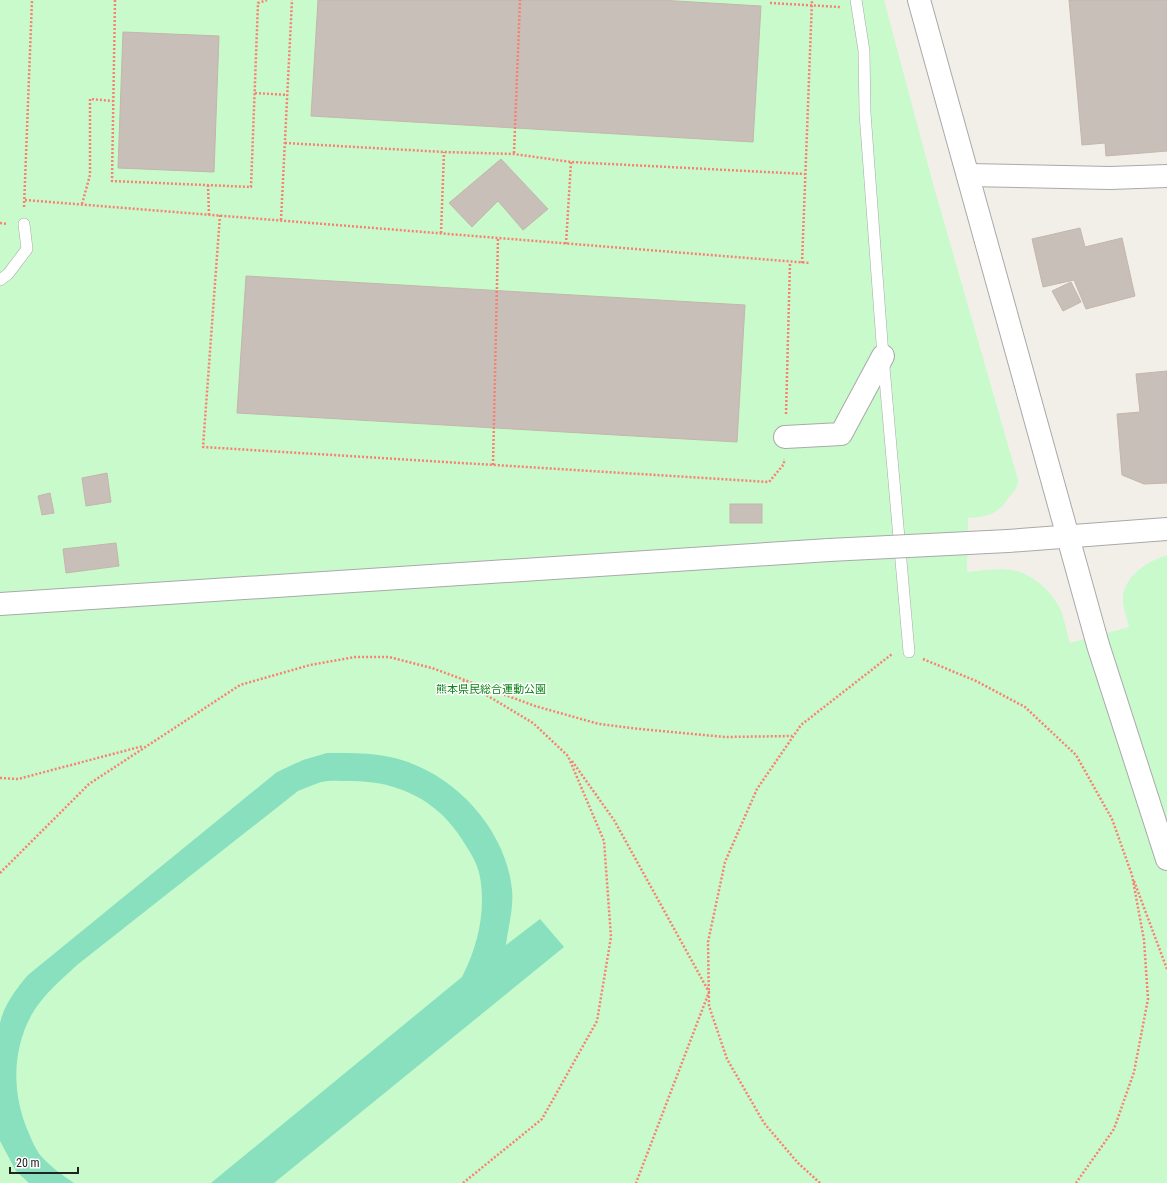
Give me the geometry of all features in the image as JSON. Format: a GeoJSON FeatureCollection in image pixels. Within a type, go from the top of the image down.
{"type":"FeatureCollection","features":[{"type":"Feature","properties":{"kind":"street"},"geometry":{"type":"LineString","coordinates":[[919,0],[1098,645],[1167,859]]}},
{"type":"Feature","properties":{"kind":"street"},"geometry":{"type":"LineString","coordinates":[[968,175],[1110,178],[1167,176]]}},
{"type":"Feature","properties":{"kind":"street"},"geometry":{"type":"LineString","coordinates":[[785,437],[841,434],[883,356]]}},
{"type":"Feature","properties":{"kind":"street"},"geometry":{"type":"LineString","coordinates":[[0,604],[829,550],[1008,541],[1167,529]]}},
{"type":"Feature","properties":{"kind":"lane"},"geometry":{"type":"LineString","coordinates":[[857,4],[864,51],[865,113],[883,356],[909,652]]}},
{"type":"Feature","properties":{"kind":"lane"},"geometry":{"type":"LineString","coordinates":[[0,280],[8,274],[27,249],[24,224]]}},
{"type":"Feature","properties":{"kind":"path"},"geometry":{"type":"LineString","coordinates":[[0,223],[24,224],[32,0]]}},
{"type":"Feature","properties":{"kind":"path"},"geometry":{"type":"LineString","coordinates":[[115,0],[112,181],[251,187],[258,3],[267,0]]}},
{"type":"Feature","properties":{"kind":"path"},"geometry":{"type":"LineString","coordinates":[[281,220],[292,0]]}},
{"type":"Feature","properties":{"kind":"path"},"geometry":{"type":"LineString","coordinates":[[514,154],[520,0]]}},
{"type":"Feature","properties":{"kind":"path"},"geometry":{"type":"LineString","coordinates":[[802,263],[812,0]]}},
{"type":"Feature","properties":{"kind":"path"},"geometry":{"type":"LineString","coordinates":[[770,3],[812,5],[857,4]]}},
{"type":"Feature","properties":{"kind":"path"},"geometry":{"type":"LineString","coordinates":[[255,94],[287,95]]}},
{"type":"Feature","properties":{"kind":"path"},"geometry":{"type":"LineString","coordinates":[[82,204],[90,175],[90,99],[113,101]]}},
{"type":"Feature","properties":{"kind":"path"},"geometry":{"type":"LineString","coordinates":[[285,143],[444,152],[514,154],[571,162],[805,174]]}},
{"type":"Feature","properties":{"kind":"path"},"geometry":{"type":"LineString","coordinates":[[441,233],[444,152]]}},
{"type":"Feature","properties":{"kind":"path"},"geometry":{"type":"LineString","coordinates":[[566,244],[571,162]]}},
{"type":"Feature","properties":{"kind":"path"},"geometry":{"type":"LineString","coordinates":[[208,185],[209,215]]}},
{"type":"Feature","properties":{"kind":"path"},"geometry":{"type":"LineString","coordinates":[[25,200],[810,264]]}},
{"type":"Feature","properties":{"kind":"path"},"geometry":{"type":"LineString","coordinates":[[220,215],[203,447],[769,482],[784,464],[790,262]]}},
{"type":"Feature","properties":{"kind":"path"},"geometry":{"type":"LineString","coordinates":[[493,465],[498,238]]}},
{"type":"Feature","properties":{"kind":"path"},"geometry":{"type":"LineString","coordinates":[[820,1183],[798,1164],[764,1123],[730,1065],[709,1006],[708,942],[726,862],[757,789],[801,725],[894,653],[909,652],[976,681],[1025,706],[1076,755],[1112,819],[1167,969]]}},
{"type":"Feature","properties":{"kind":"path"},"geometry":{"type":"LineString","coordinates":[[0,873],[88,784],[240,685],[310,665],[355,657],[389,657],[432,668],[535,706],[599,724],[726,737],[793,736]]}},
{"type":"Feature","properties":{"kind":"path"},"geometry":{"type":"LineString","coordinates":[[458,677],[533,723],[568,756],[614,820],[709,992],[636,1183]]}},
{"type":"Feature","properties":{"kind":"path"},"geometry":{"type":"LineString","coordinates":[[0,778],[18,779],[147,746]]}},
{"type":"Feature","properties":{"kind":"path"},"geometry":{"type":"LineString","coordinates":[[463,1183],[542,1119],[596,1021],[610,937],[604,841],[568,756]]}},
{"type":"Feature","properties":{"kind":"path"},"geometry":{"type":"LineString","coordinates":[[1076,1183],[1114,1129],[1134,1072],[1148,999],[1144,940],[1132,875]]}},
{"type":"Feature","properties":{"kind":"green space","name":"熊本県民総合運動公園"},"geometry":{"type":"Polygon","coordinates":[[[0,0],[884,0],[932,180],[1018,480],[1015,490],[997,511],[988,515],[968,518],[967,572],[1005,569],[1018,572],[1034,579],[1048,591],[1058,605],[1062,613],[1070,643],[1129,627],[1123,600],[1125,588],[1133,575],[1139,570],[1153,561],[1167,555],[1167,1183],[0,1183],[0,0]]]}},
{"type":"Feature","properties":{"kind":"green space"},"geometry":{"type":"Polygon","coordinates":[[[327,753],[351,753],[390,757],[413,764],[454,788],[472,805],[487,824],[499,845],[508,867],[512,890],[512,911],[506,945],[540,919],[564,947],[274,1183],[211,1183],[462,977],[468,965],[479,928],[482,890],[477,867],[468,849],[453,827],[442,814],[429,804],[400,789],[368,782],[324,781],[298,791],[77,965],[41,1000],[36,1007],[25,1028],[16,1071],[22,1115],[33,1143],[39,1153],[61,1174],[74,1183],[29,1183],[16,1171],[0,1141],[0,1023],[4,1010],[15,992],[28,975],[277,772],[303,760],[327,753]]]}},
{"type":"Feature","properties":{"kind":"building"},"geometry":{"type":"Polygon","coordinates":[[[318,0],[660,0],[761,6],[753,142],[311,116],[318,0]]]}},
{"type":"Feature","properties":{"kind":"building"},"geometry":{"type":"Polygon","coordinates":[[[1069,0],[1167,0],[1167,151],[1106,156],[1105,143],[1082,145],[1069,0]]]}},
{"type":"Feature","properties":{"kind":"building"},"geometry":{"type":"Polygon","coordinates":[[[123,32],[219,36],[214,172],[118,168],[123,32]]]}},
{"type":"Feature","properties":{"kind":"building"},"geometry":{"type":"Polygon","coordinates":[[[501,159],[548,209],[523,230],[498,201],[472,227],[449,203],[501,159]]]}},
{"type":"Feature","properties":{"kind":"building"},"geometry":{"type":"Polygon","coordinates":[[[1080,228],[1085,247],[1122,238],[1135,296],[1086,309],[1074,280],[1043,287],[1032,239],[1080,228]]]}},
{"type":"Feature","properties":{"kind":"building"},"geometry":{"type":"Polygon","coordinates":[[[246,276],[745,305],[737,442],[237,413],[246,276]]]}},
{"type":"Feature","properties":{"kind":"building"},"geometry":{"type":"Polygon","coordinates":[[[1071,282],[1081,302],[1063,311],[1052,291],[1071,282]]]}},
{"type":"Feature","properties":{"kind":"building"},"geometry":{"type":"Polygon","coordinates":[[[1167,371],[1167,483],[1144,484],[1122,475],[1117,414],[1140,412],[1136,374],[1167,371]]]}},
{"type":"Feature","properties":{"kind":"building"},"geometry":{"type":"Polygon","coordinates":[[[107,473],[111,502],[86,506],[82,478],[107,473]]]}},
{"type":"Feature","properties":{"kind":"building"},"geometry":{"type":"Polygon","coordinates":[[[50,493],[54,513],[42,515],[38,496],[50,493]]]}},
{"type":"Feature","properties":{"kind":"building"},"geometry":{"type":"Polygon","coordinates":[[[730,504],[762,504],[762,523],[730,523],[730,504]]]}},
{"type":"Feature","properties":{"kind":"building"},"geometry":{"type":"Polygon","coordinates":[[[116,543],[119,566],[66,573],[63,549],[116,543]]]}}]}
